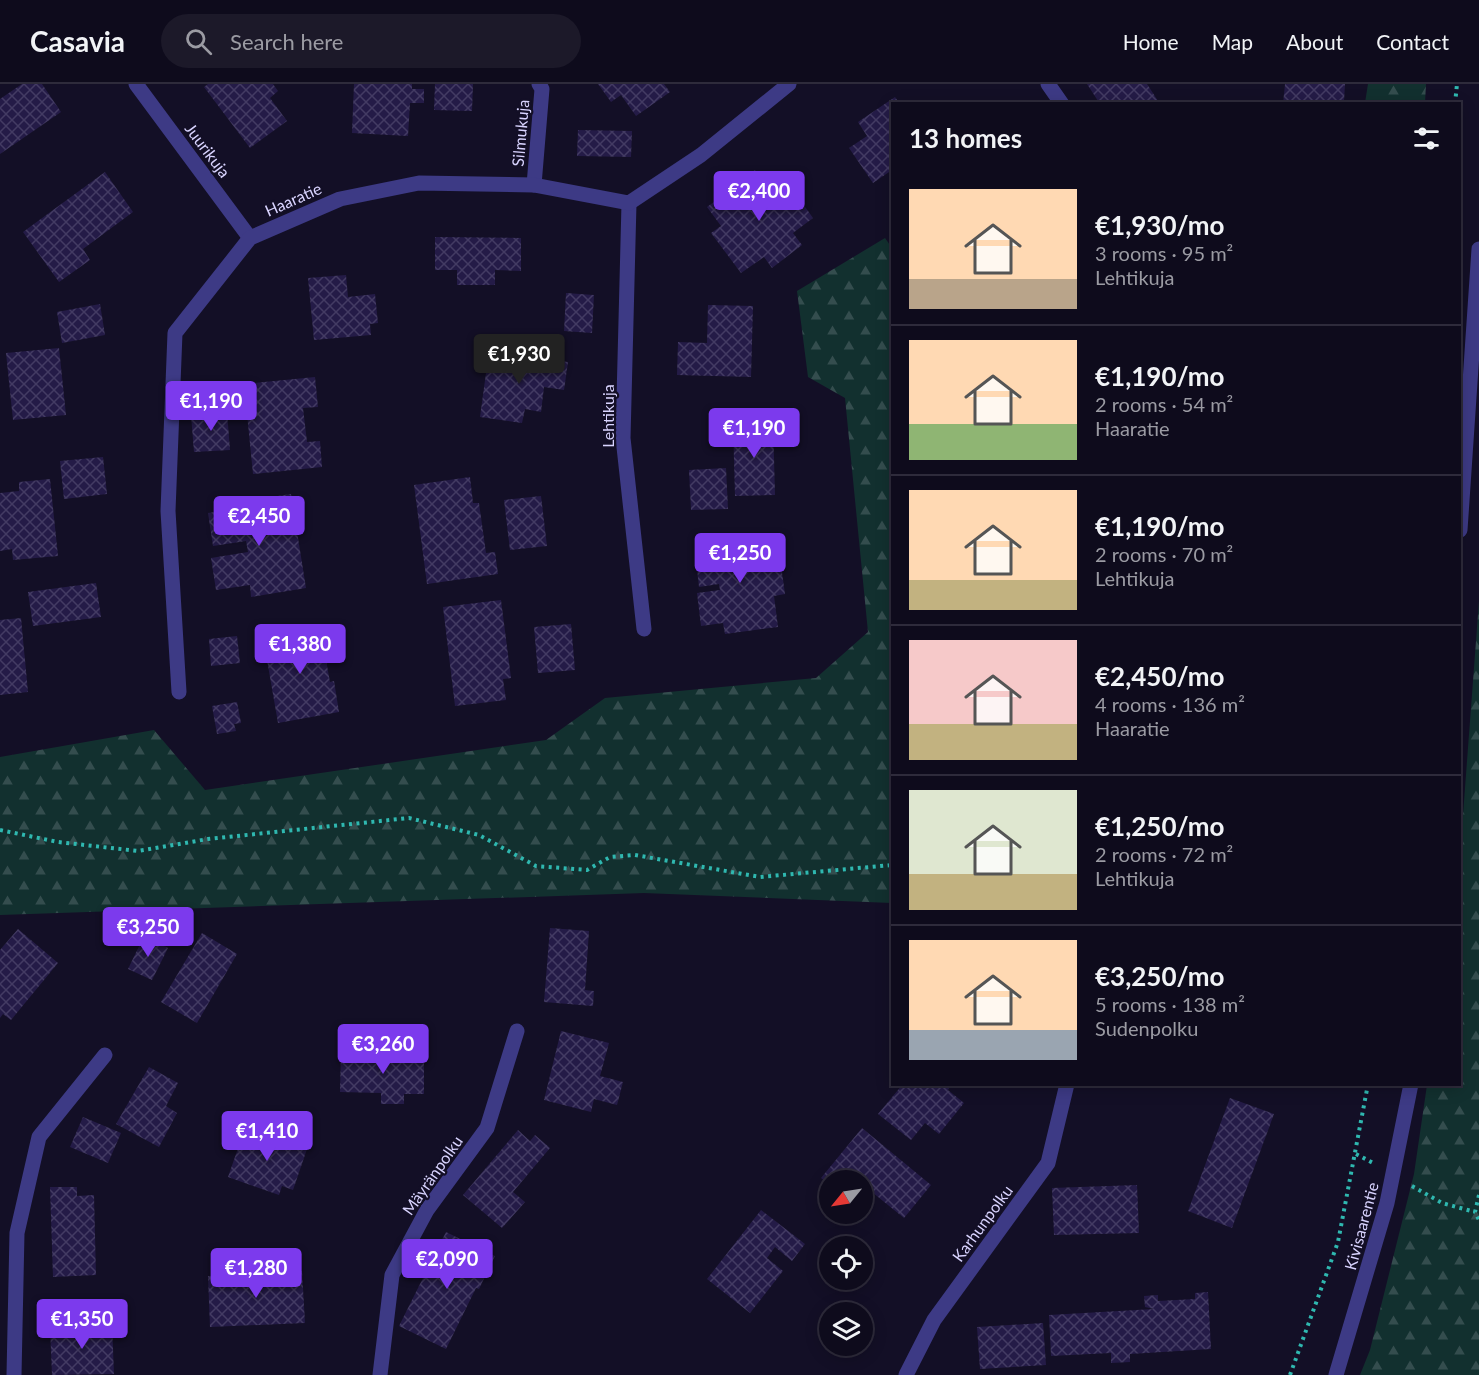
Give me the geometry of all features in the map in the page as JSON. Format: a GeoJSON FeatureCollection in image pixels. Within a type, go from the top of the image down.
{"type":"FeatureCollection","features":[{"type":"Feature","properties":{"kind":"street","name":"Juurikuja"},"geometry":{"type":"LineString","coordinates":[[136,84],[250,238]]}},
{"type":"Feature","properties":{"kind":"street","name":"Silmukuja"},"geometry":{"type":"LineString","coordinates":[[534,185],[542,89],[539,84]]}},
{"type":"Feature","properties":{"kind":"street"},"geometry":{"type":"LineString","coordinates":[[629,202],[701,155],[789,84]]}},
{"type":"Feature","properties":{"kind":"street"},"geometry":{"type":"LineString","coordinates":[[1048,84],[1061,102]]}},
{"type":"Feature","properties":{"kind":"street","name":"Haaratie"},"geometry":{"type":"LineString","coordinates":[[179,692],[168,511],[176,333],[250,238],[340,199],[419,183],[534,185],[629,202]]}},
{"type":"Feature","properties":{"kind":"street","name":"Lehtikuja"},"geometry":{"type":"LineString","coordinates":[[629,202],[623,438],[644,629]]}},
{"type":"Feature","properties":{"kind":"street"},"geometry":{"type":"LineString","coordinates":[[1461,515],[1479,249]]}},
{"type":"Feature","properties":{"kind":"street","name":"Mäyränpolku"},"geometry":{"type":"LineString","coordinates":[[380,1375],[392,1275],[427,1210],[487,1128],[517,1031]]}},
{"type":"Feature","properties":{"kind":"street"},"geometry":{"type":"LineString","coordinates":[[14,1375],[17,1233],[39,1137],[105,1055]]}},
{"type":"Feature","properties":{"kind":"street","name":"Karhunpolku"},"geometry":{"type":"LineString","coordinates":[[906,1375],[934,1320],[1048,1163],[1067,1086]]}},
{"type":"Feature","properties":{"kind":"street","name":"Kivisaarentie"},"geometry":{"type":"LineString","coordinates":[[1336,1375],[1393,1174],[1411,1086]]}},
{"type":"Feature","properties":{"kind":"path"},"geometry":{"type":"LineString","coordinates":[[1455,102],[1457,84]]}},
{"type":"Feature","properties":{"kind":"path"},"geometry":{"type":"LineString","coordinates":[[0,830],[58,842],[138,851],[208,839],[409,818],[479,835],[536,866],[586,870],[610,857],[635,855],[760,878],[891,865]]}},
{"type":"Feature","properties":{"kind":"path"},"geometry":{"type":"LineString","coordinates":[[1290,1375],[1338,1242],[1368,1086]]}},
{"type":"Feature","properties":{"kind":"path"},"geometry":{"type":"LineString","coordinates":[[1393,1174],[1442,1203],[1475,1212]]}},
{"type":"Feature","properties":{"kind":"path"},"geometry":{"type":"LineString","coordinates":[[1479,1195],[1475,1212],[1479,1221]]}},
{"type":"Feature","properties":{"kind":"green space"},"geometry":{"type":"Polygon","coordinates":[[[1368,84],[1426,84],[1425,102],[1365,102],[1368,84]]]}},
{"type":"Feature","properties":{"kind":"green space"},"geometry":{"type":"Polygon","coordinates":[[[885,238],[891,247],[891,903],[644,893],[0,915],[0,757],[154,730],[205,790],[546,740],[605,698],[816,678],[868,632],[845,398],[808,377],[797,291],[885,238]]]}},
{"type":"Feature","properties":{"kind":"green space"},"geometry":{"type":"Polygon","coordinates":[[[1479,601],[1479,1375],[1360,1375],[1370,1350],[1414,1174],[1427,1086],[1461,1086],[1461,842],[1479,601]]]}},
{"type":"Feature","properties":{"kind":"building"},"geometry":{"type":"Polygon","coordinates":[[[22,84],[42,84],[61,112],[0,154],[0,99],[22,84]]]}},
{"type":"Feature","properties":{"kind":"building"},"geometry":{"type":"Polygon","coordinates":[[[208,84],[273,84],[278,91],[270,98],[287,121],[250,148],[204,87],[208,84]]]}},
{"type":"Feature","properties":{"kind":"building"},"geometry":{"type":"Polygon","coordinates":[[[354,84],[412,84],[412,89],[424,89],[424,103],[410,103],[408,136],[352,133],[354,84]]]}},
{"type":"Feature","properties":{"kind":"building"},"geometry":{"type":"Polygon","coordinates":[[[435,84],[473,84],[472,111],[434,110],[435,84]]]}},
{"type":"Feature","properties":{"kind":"building"},"geometry":{"type":"Polygon","coordinates":[[[598,84],[664,84],[670,92],[636,116],[621,95],[611,102],[598,84]]]}},
{"type":"Feature","properties":{"kind":"building"},"geometry":{"type":"Polygon","coordinates":[[[1087,84],[1147,84],[1159,102],[1099,102],[1087,84]]]}},
{"type":"Feature","properties":{"kind":"building"},"geometry":{"type":"Polygon","coordinates":[[[1285,84],[1345,84],[1344,101],[1283,102],[1285,84]]]}},
{"type":"Feature","properties":{"kind":"building"},"geometry":{"type":"Polygon","coordinates":[[[895,97],[899,102],[891,102],[891,171],[873,183],[849,148],[867,136],[858,122],[895,97]]]}},
{"type":"Feature","properties":{"kind":"building"},"geometry":{"type":"Polygon","coordinates":[[[578,130],[632,131],[631,157],[577,156],[578,130]]]}},
{"type":"Feature","properties":{"kind":"building"},"geometry":{"type":"Polygon","coordinates":[[[755,170],[761,178],[769,172],[784,192],[791,187],[813,218],[793,233],[802,245],[772,268],[764,257],[741,273],[711,233],[721,226],[707,207],[730,190],[743,208],[752,202],[738,183],[755,170]]]}},
{"type":"Feature","properties":{"kind":"building"},"geometry":{"type":"Polygon","coordinates":[[[105,172],[133,212],[83,249],[90,260],[59,282],[23,232],[105,172]]]}},
{"type":"Feature","properties":{"kind":"building"},"geometry":{"type":"Polygon","coordinates":[[[435,237],[521,238],[521,271],[495,270],[495,285],[457,285],[457,270],[435,270],[435,237]]]}},
{"type":"Feature","properties":{"kind":"building"},"geometry":{"type":"Polygon","coordinates":[[[346,275],[348,297],[375,294],[378,323],[370,324],[371,335],[314,340],[308,278],[346,275]]]}},
{"type":"Feature","properties":{"kind":"building"},"geometry":{"type":"Polygon","coordinates":[[[566,293],[594,295],[592,333],[564,331],[566,293]]]}},
{"type":"Feature","properties":{"kind":"building"},"geometry":{"type":"Polygon","coordinates":[[[100,304],[105,335],[62,343],[57,312],[100,304]]]}},
{"type":"Feature","properties":{"kind":"building"},"geometry":{"type":"Polygon","coordinates":[[[708,305],[753,306],[751,377],[677,375],[678,342],[707,343],[708,305]]]}},
{"type":"Feature","properties":{"kind":"building"},"geometry":{"type":"Polygon","coordinates":[[[59,348],[66,415],[13,420],[6,353],[59,348]]]}},
{"type":"Feature","properties":{"kind":"building"},"geometry":{"type":"Polygon","coordinates":[[[489,351],[568,362],[564,390],[544,387],[541,412],[525,409],[522,423],[480,417],[489,351]]]}},
{"type":"Feature","properties":{"kind":"building"},"geometry":{"type":"Polygon","coordinates":[[[315,377],[318,407],[303,408],[307,442],[320,441],[322,467],[253,474],[244,384],[315,377]]]}},
{"type":"Feature","properties":{"kind":"building"},"geometry":{"type":"Polygon","coordinates":[[[227,412],[230,450],[194,452],[191,415],[227,412]]]}},
{"type":"Feature","properties":{"kind":"building"},"geometry":{"type":"Polygon","coordinates":[[[773,422],[775,495],[735,496],[733,423],[773,422]]]}},
{"type":"Feature","properties":{"kind":"building"},"geometry":{"type":"Polygon","coordinates":[[[103,457],[107,494],[64,499],[60,461],[103,457]]]}},
{"type":"Feature","properties":{"kind":"building"},"geometry":{"type":"Polygon","coordinates":[[[726,468],[728,509],[691,510],[689,470],[726,468]]]}},
{"type":"Feature","properties":{"kind":"building"},"geometry":{"type":"Polygon","coordinates":[[[470,477],[473,503],[479,503],[486,553],[495,552],[498,574],[427,584],[414,485],[470,477]]]}},
{"type":"Feature","properties":{"kind":"building"},"geometry":{"type":"Polygon","coordinates":[[[50,479],[58,556],[13,560],[12,549],[0,551],[0,493],[19,491],[19,482],[50,479]]]}},
{"type":"Feature","properties":{"kind":"building"},"geometry":{"type":"Polygon","coordinates":[[[291,494],[306,588],[251,597],[250,585],[216,590],[211,558],[248,552],[246,541],[213,546],[208,513],[244,507],[243,501],[291,494]]]}},
{"type":"Feature","properties":{"kind":"building"},"geometry":{"type":"Polygon","coordinates":[[[541,496],[547,546],[510,550],[504,500],[541,496]]]}},
{"type":"Feature","properties":{"kind":"building"},"geometry":{"type":"Polygon","coordinates":[[[769,533],[773,566],[781,565],[785,594],[774,596],[778,627],[725,634],[723,623],[701,626],[697,593],[720,590],[719,584],[699,587],[695,551],[721,547],[720,539],[769,533]]]}},
{"type":"Feature","properties":{"kind":"building"},"geometry":{"type":"Polygon","coordinates":[[[96,583],[101,617],[33,626],[28,592],[96,583]]]}},
{"type":"Feature","properties":{"kind":"building"},"geometry":{"type":"Polygon","coordinates":[[[501,600],[511,678],[503,679],[506,700],[455,706],[443,607],[501,600]]]}},
{"type":"Feature","properties":{"kind":"building"},"geometry":{"type":"Polygon","coordinates":[[[21,618],[28,692],[0,695],[0,620],[21,618]]]}},
{"type":"Feature","properties":{"kind":"building"},"geometry":{"type":"Polygon","coordinates":[[[571,624],[575,670],[538,673],[534,627],[571,624]]]}},
{"type":"Feature","properties":{"kind":"building"},"geometry":{"type":"Polygon","coordinates":[[[320,627],[330,682],[334,681],[339,712],[278,723],[263,637],[320,627]]]}},
{"type":"Feature","properties":{"kind":"building"},"geometry":{"type":"Polygon","coordinates":[[[237,636],[240,663],[211,666],[209,639],[237,636]]]}},
{"type":"Feature","properties":{"kind":"building"},"geometry":{"type":"Polygon","coordinates":[[[237,702],[241,723],[234,724],[236,731],[217,734],[212,706],[237,702]]]}},
{"type":"Feature","properties":{"kind":"building"},"geometry":{"type":"Polygon","coordinates":[[[550,928],[589,931],[585,990],[594,991],[593,1006],[544,1002],[550,928]]]}},
{"type":"Feature","properties":{"kind":"building"},"geometry":{"type":"Polygon","coordinates":[[[18,929],[58,963],[11,1020],[3,1014],[0,1018],[0,950],[18,929]]]}},
{"type":"Feature","properties":{"kind":"building"},"geometry":{"type":"Polygon","coordinates":[[[202,933],[237,954],[197,1023],[161,1002],[202,933]]]}},
{"type":"Feature","properties":{"kind":"building"},"geometry":{"type":"Polygon","coordinates":[[[144,936],[168,948],[152,980],[128,969],[144,936]]]}},
{"type":"Feature","properties":{"kind":"building"},"geometry":{"type":"Polygon","coordinates":[[[561,1031],[609,1043],[600,1076],[623,1082],[617,1105],[594,1099],[591,1112],[544,1100],[561,1031]]]}},
{"type":"Feature","properties":{"kind":"building"},"geometry":{"type":"Polygon","coordinates":[[[341,1052],[424,1054],[424,1094],[404,1094],[404,1104],[381,1104],[381,1093],[340,1092],[341,1052]]]}},
{"type":"Feature","properties":{"kind":"building"},"geometry":{"type":"Polygon","coordinates":[[[149,1067],[178,1083],[166,1106],[177,1113],[159,1147],[116,1124],[149,1067]]]}},
{"type":"Feature","properties":{"kind":"building"},"geometry":{"type":"Polygon","coordinates":[[[901,1086],[951,1086],[948,1090],[964,1103],[939,1134],[925,1123],[911,1140],[878,1114],[901,1086]]]}},
{"type":"Feature","properties":{"kind":"building"},"geometry":{"type":"Polygon","coordinates":[[[1230,1098],[1274,1114],[1232,1228],[1188,1211],[1230,1098]]]}},
{"type":"Feature","properties":{"kind":"building"},"geometry":{"type":"Polygon","coordinates":[[[83,1117],[121,1133],[108,1163],[70,1147],[83,1117]]]}},
{"type":"Feature","properties":{"kind":"building"},"geometry":{"type":"Polygon","coordinates":[[[245,1128],[307,1149],[293,1190],[282,1186],[279,1195],[228,1177],[245,1128]]]}},
{"type":"Feature","properties":{"kind":"building"},"geometry":{"type":"Polygon","coordinates":[[[862,1128],[931,1185],[904,1218],[873,1193],[873,1170],[828,1170],[862,1128]]]}},
{"type":"Feature","properties":{"kind":"building"},"geometry":{"type":"Polygon","coordinates":[[[518,1130],[530,1141],[535,1135],[550,1148],[513,1192],[525,1202],[502,1228],[463,1195],[518,1130]]]}},
{"type":"Feature","properties":{"kind":"building"},"geometry":{"type":"Polygon","coordinates":[[[1137,1185],[1139,1233],[1054,1235],[1052,1188],[1137,1185]]]}},
{"type":"Feature","properties":{"kind":"building"},"geometry":{"type":"Polygon","coordinates":[[[50,1187],[77,1187],[77,1196],[94,1195],[96,1275],[53,1277],[50,1187]]]}},
{"type":"Feature","properties":{"kind":"building"},"geometry":{"type":"Polygon","coordinates":[[[761,1210],[805,1244],[792,1261],[775,1247],[767,1258],[783,1271],[750,1313],[707,1279],[761,1210]]]}},
{"type":"Feature","properties":{"kind":"building"},"geometry":{"type":"Polygon","coordinates":[[[446,1232],[495,1256],[479,1289],[476,1288],[446,1349],[399,1326],[446,1232]]]}},
{"type":"Feature","properties":{"kind":"building"},"geometry":{"type":"Polygon","coordinates":[[[302,1271],[305,1323],[210,1327],[208,1276],[302,1271]]]}},
{"type":"Feature","properties":{"kind":"building"},"geometry":{"type":"Polygon","coordinates":[[[1208,1292],[1211,1349],[1130,1354],[1130,1362],[1111,1363],[1111,1353],[1051,1356],[1049,1315],[1154,1309],[1145,1307],[1144,1296],[1158,1295],[1158,1301],[1195,1299],[1195,1293],[1208,1292]]]}},
{"type":"Feature","properties":{"kind":"building"},"geometry":{"type":"Polygon","coordinates":[[[1043,1323],[1046,1365],[980,1369],[977,1327],[1043,1323]]]}},
{"type":"Feature","properties":{"kind":"building"},"geometry":{"type":"Polygon","coordinates":[[[112,1324],[114,1374],[52,1375],[50,1326],[112,1324]]]}}]}
